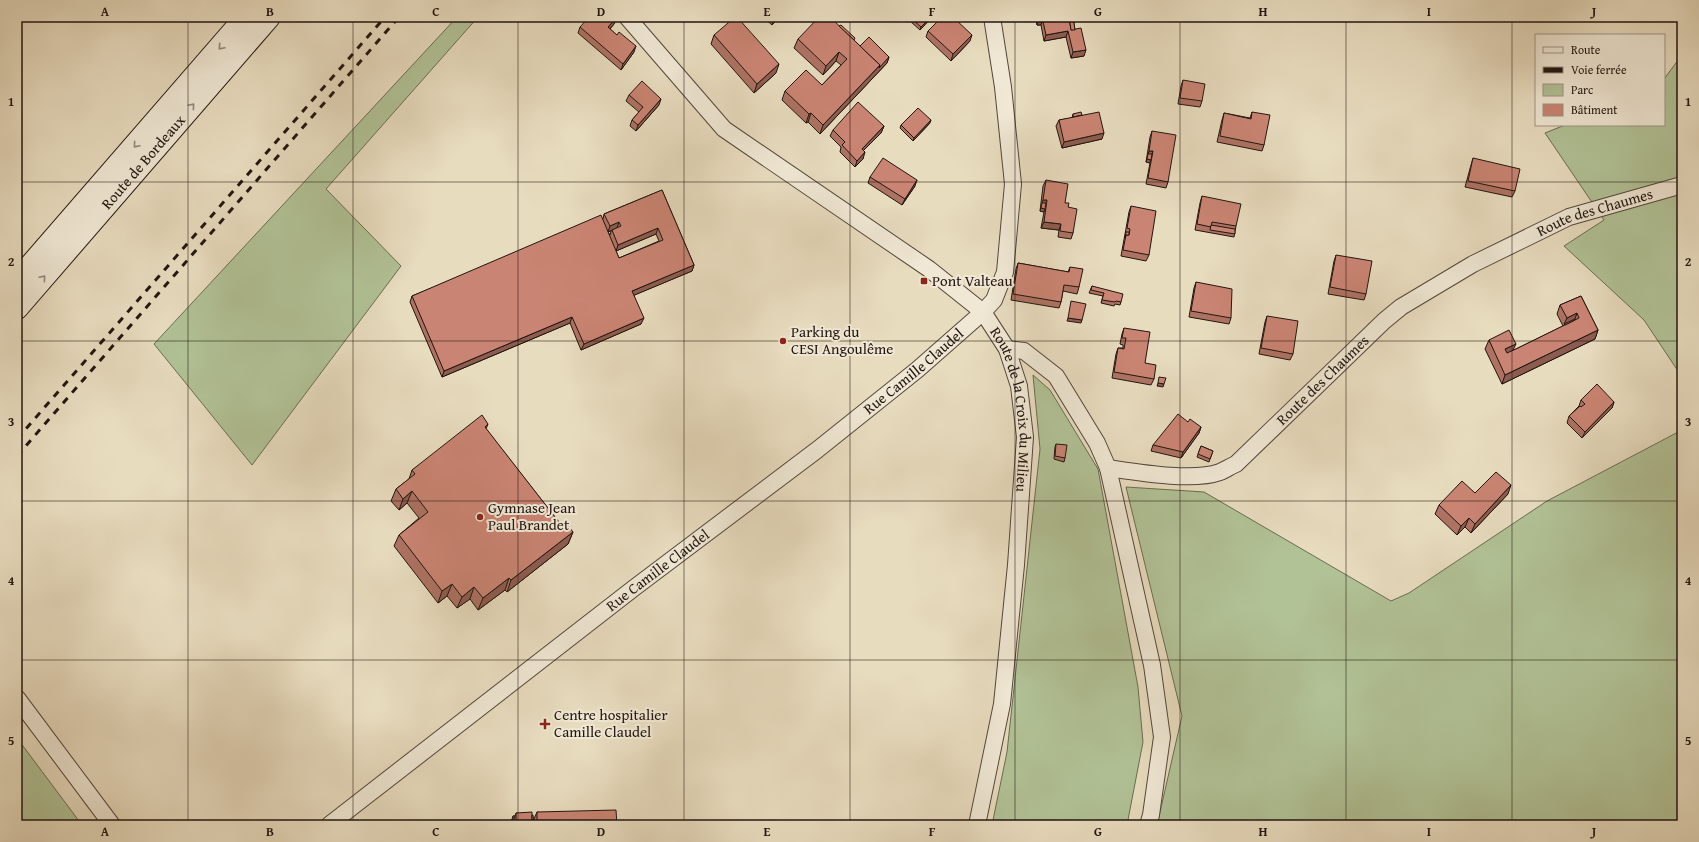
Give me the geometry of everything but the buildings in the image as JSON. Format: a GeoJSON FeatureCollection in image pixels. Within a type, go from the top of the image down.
{"type":"FeatureCollection","features":[{"type":"Feature","properties":{"kind":"main road","name":"Route de Bordeaux"},"geometry":{"type":"LineString","coordinates":[[17,281],[246,17]]}},
{"type":"Feature","properties":{"kind":"main road","name":"Route de Bordeaux"},"geometry":{"type":"LineString","coordinates":[[17,308],[269,17]]}},
{"type":"Feature","properties":{"kind":"street","name":"Route de la Croix du Milieu"},"geometry":{"type":"LineString","coordinates":[[627,17],[724,129],[929,269],[983,312],[1007,349],[1019,386],[1024,453],[1016,565],[1002,704],[977,825]]}},
{"type":"Feature","properties":{"kind":"street","name":"Rue Camille Claudel"},"geometry":{"type":"LineString","coordinates":[[329,825],[628,592],[817,450],[917,370],[983,312],[994,300],[1005,272],[1013,184],[1003,87],[992,17]]}},
{"type":"Feature","properties":{"kind":"street","name":"Route des Chaumes"},"geometry":{"type":"LineString","coordinates":[[1108,468],[1155,474],[1198,476],[1219,473],[1236,464],[1384,321],[1401,308],[1473,264],[1569,217],[1682,185]]}},
{"type":"Feature","properties":{"kind":"street"},"geometry":{"type":"LineString","coordinates":[[1007,349],[1024,351],[1056,376],[1098,443],[1108,468],[1152,665],[1162,737],[1151,815],[1148,825]]}},
{"type":"Feature","properties":{"kind":"street"},"geometry":{"type":"LineString","coordinates":[[17,698],[112,825]]}},
{"type":"Feature","properties":{"kind":"green space"},"geometry":{"type":"Polygon","coordinates":[[[457,17],[478,17],[326,189],[401,266],[252,465],[154,344],[457,17]]]}},
{"type":"Feature","properties":{"kind":"green space"},"geometry":{"type":"Polygon","coordinates":[[[1682,55],[1682,377],[1644,320],[1564,246],[1604,220],[1545,133],[1562,126],[1665,126],[1665,78],[1682,55]]]}},
{"type":"Feature","properties":{"kind":"green space"},"geometry":{"type":"Polygon","coordinates":[[[1033,375],[1050,390],[1098,469],[1138,687],[1143,742],[1127,825],[992,825],[1007,752],[1040,449],[1033,375]]]}},
{"type":"Feature","properties":{"kind":"green space"},"geometry":{"type":"Polygon","coordinates":[[[1682,430],[1682,825],[1157,825],[1182,716],[1126,487],[1204,492],[1391,601],[1409,593],[1547,501],[1682,430]]]}},
{"type":"Feature","properties":{"kind":"green space"},"geometry":{"type":"Polygon","coordinates":[[[17,738],[82,825],[17,825],[17,738]]]}},
{"type":"Feature","properties":{"kind":"railway"},"geometry":{"type":"LineString","coordinates":[[17,439],[385,17]]}},
{"type":"Feature","properties":{"kind":"railway"},"geometry":{"type":"LineString","coordinates":[[17,456],[399,17]]}},
{"type":"Feature","properties":{"kind":"place","name":"Pont Valteau"},"geometry":{"type":"Point","coordinates":[924,281]}},
{"type":"Feature","properties":{"kind":"place","name":"Parking du CESI Angoulême"},"geometry":{"type":"Point","coordinates":[783,341]}},
{"type":"Feature","properties":{"kind":"place","name":"Gymnase Jean Paul Brandet"},"geometry":{"type":"Point","coordinates":[480,517]}},
{"type":"Feature","properties":{"kind":"place","name":"Centre hospitalier Camille Claudel"},"geometry":{"type":"Point","coordinates":[545,724]}}]}
